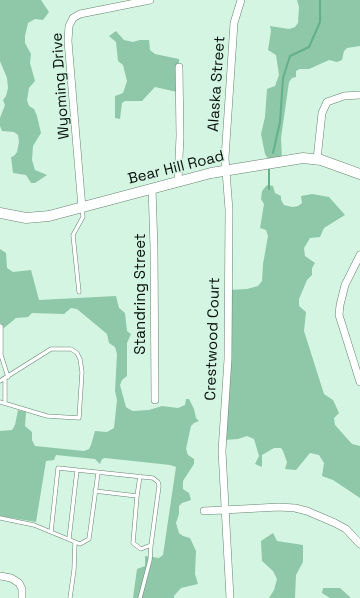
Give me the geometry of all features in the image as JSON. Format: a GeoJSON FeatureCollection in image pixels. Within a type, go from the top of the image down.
{"type":"FeatureCollection","features":[{"type":"Feature","properties":{"kind":"street","name":"Wyoming Drive"},"geometry":{"type":"LineString","coordinates":[[82,208],[68,41],[69,26],[74,18],[80,14],[150,0]]}},
{"type":"Feature","properties":{"kind":"street","name":"Alaska Street"},"geometry":{"type":"LineString","coordinates":[[226,170],[224,158],[234,23],[241,0]]}},
{"type":"Feature","properties":{"kind":"street"},"geometry":{"type":"LineString","coordinates":[[178,181],[180,136],[179,67]]}},
{"type":"Feature","properties":{"kind":"street"},"geometry":{"type":"LineString","coordinates":[[317,159],[322,113],[327,102],[344,96],[360,95]]}},
{"type":"Feature","properties":{"kind":"street","name":"Bear Hill Road"},"geometry":{"type":"LineString","coordinates":[[0,213],[26,218],[37,218],[82,208],[178,181],[226,170],[303,158],[317,159],[360,174]]}},
{"type":"Feature","properties":{"kind":"street","name":"Crestwood Court"},"geometry":{"type":"LineString","coordinates":[[226,170],[229,210],[228,359],[222,437],[230,598]]}},
{"type":"Feature","properties":{"kind":"street","name":"Standring Street"},"geometry":{"type":"LineString","coordinates":[[152,188],[155,400]]}},
{"type":"Feature","properties":{"kind":"street"},"geometry":{"type":"LineString","coordinates":[[360,255],[345,285],[340,305],[340,315],[360,382]]}},
{"type":"Feature","properties":{"kind":"street"},"geometry":{"type":"LineString","coordinates":[[204,511],[279,507],[307,511],[346,529],[360,544]]}},
{"type":"Feature","properties":{"kind":"street"},"geometry":{"type":"LineString","coordinates":[[0,576],[11,578],[19,583],[22,589],[22,598]]}},
{"type":"Feature","properties":{"kind":"lane"},"geometry":{"type":"LineString","coordinates":[[79,292],[73,235],[83,217],[82,208]]}},
{"type":"Feature","properties":{"kind":"lane"},"geometry":{"type":"LineString","coordinates":[[0,381],[6,378],[27,365],[51,348],[71,349],[77,353],[80,359],[82,372],[79,418],[47,416],[17,408],[2,402],[6,378],[0,355],[1,326]]}},
{"type":"Feature","properties":{"kind":"lane"},"geometry":{"type":"LineString","coordinates":[[50,532],[58,468],[153,478],[158,482],[159,486],[150,560],[140,598]]}},
{"type":"Feature","properties":{"kind":"lane"},"geometry":{"type":"LineString","coordinates":[[69,539],[77,470]]}},
{"type":"Feature","properties":{"kind":"lane"},"geometry":{"type":"LineString","coordinates":[[0,518],[34,525],[80,544],[89,539],[98,473]]}},
{"type":"Feature","properties":{"kind":"lane"},"geometry":{"type":"LineString","coordinates":[[140,476],[133,543],[141,549],[151,545]]}},
{"type":"Feature","properties":{"kind":"lane"},"geometry":{"type":"LineString","coordinates":[[95,491],[137,496]]}},
{"type":"Feature","properties":{"kind":"lane"},"geometry":{"type":"LineString","coordinates":[[70,598],[74,570],[75,542]]}},
{"type":"Feature","properties":{"kind":"green space"},"geometry":{"type":"Polygon","coordinates":[[[0,0],[41,0],[49,12],[43,20],[35,19],[28,23],[25,36],[25,43],[31,54],[30,63],[35,81],[29,88],[27,100],[29,106],[34,109],[37,116],[41,133],[33,146],[32,160],[35,170],[47,175],[35,183],[31,183],[26,175],[13,173],[11,157],[17,152],[19,142],[18,135],[14,132],[2,131],[0,126],[0,118],[5,105],[3,100],[6,96],[8,88],[7,78],[0,61],[0,0]]]}},
{"type":"Feature","properties":{"kind":"green space"},"geometry":{"type":"Polygon","coordinates":[[[297,0],[360,0],[360,46],[347,48],[344,51],[342,60],[337,62],[329,60],[309,69],[300,69],[296,71],[296,77],[292,78],[289,82],[281,138],[282,159],[269,160],[265,154],[261,134],[265,117],[267,89],[275,86],[279,75],[276,55],[268,50],[271,31],[270,26],[289,29],[295,27],[298,23],[299,7],[297,0]]]}},
{"type":"Feature","properties":{"kind":"green space"},"geometry":{"type":"Polygon","coordinates":[[[116,31],[124,40],[133,42],[149,40],[150,50],[155,54],[179,59],[180,88],[177,92],[155,87],[142,101],[125,101],[122,103],[120,119],[115,118],[115,96],[123,93],[127,81],[123,65],[118,61],[116,42],[109,36],[116,31]]]}},
{"type":"Feature","properties":{"kind":"green space"},"geometry":{"type":"Polygon","coordinates":[[[267,185],[273,186],[275,193],[281,196],[281,200],[284,205],[292,207],[298,206],[302,203],[301,196],[312,194],[329,197],[345,215],[324,228],[320,237],[310,238],[304,248],[305,256],[315,263],[312,268],[312,275],[307,280],[299,299],[299,306],[306,312],[304,331],[324,394],[333,400],[339,413],[334,418],[335,425],[352,444],[360,446],[360,498],[333,480],[322,476],[324,463],[319,455],[310,453],[296,470],[285,469],[287,462],[283,451],[281,448],[274,448],[262,455],[262,467],[255,464],[259,456],[254,439],[247,436],[238,439],[224,440],[230,290],[247,289],[258,286],[262,281],[263,264],[268,236],[266,230],[260,228],[264,204],[261,199],[262,191],[267,185]]]}},
{"type":"Feature","properties":{"kind":"green space"},"geometry":{"type":"Polygon","coordinates":[[[0,249],[6,253],[7,268],[13,272],[31,270],[39,300],[116,296],[119,308],[125,313],[127,331],[131,334],[127,343],[127,376],[122,380],[120,385],[126,407],[133,411],[149,410],[162,406],[178,408],[185,405],[186,399],[189,399],[194,409],[196,418],[199,421],[191,426],[186,449],[188,455],[194,459],[194,464],[183,481],[183,489],[189,493],[191,500],[182,503],[179,506],[179,514],[176,523],[179,533],[190,538],[196,551],[195,574],[198,584],[181,588],[174,598],[133,598],[137,569],[145,566],[145,556],[159,558],[163,555],[176,467],[170,465],[105,458],[102,459],[100,464],[95,459],[56,455],[54,460],[46,461],[36,522],[0,516],[0,431],[12,430],[15,425],[18,410],[26,412],[25,426],[32,432],[32,440],[35,446],[84,451],[89,449],[95,431],[107,432],[114,428],[117,400],[115,391],[117,354],[115,347],[109,343],[107,334],[77,309],[71,308],[64,314],[32,313],[28,317],[16,318],[4,328],[0,323],[0,249]]]}},
{"type":"Feature","properties":{"kind":"green space"},"geometry":{"type":"Polygon","coordinates":[[[273,533],[277,541],[303,545],[303,562],[296,575],[295,598],[269,598],[274,590],[277,579],[273,571],[262,561],[261,541],[273,533]]]}},
{"type":"Feature","properties":{"kind":"green space"},"geometry":{"type":"Polygon","coordinates":[[[323,588],[340,588],[351,598],[330,598],[322,593],[323,588]]]}},
{"type":"Feature","properties":{"kind":"waterway"},"geometry":{"type":"LineString","coordinates":[[273,153],[280,122],[283,78],[290,56],[309,47],[320,22],[320,0]]}},
{"type":"Feature","properties":{"kind":"waterway"},"geometry":{"type":"LineString","coordinates":[[269,167],[269,189]]}}]}
